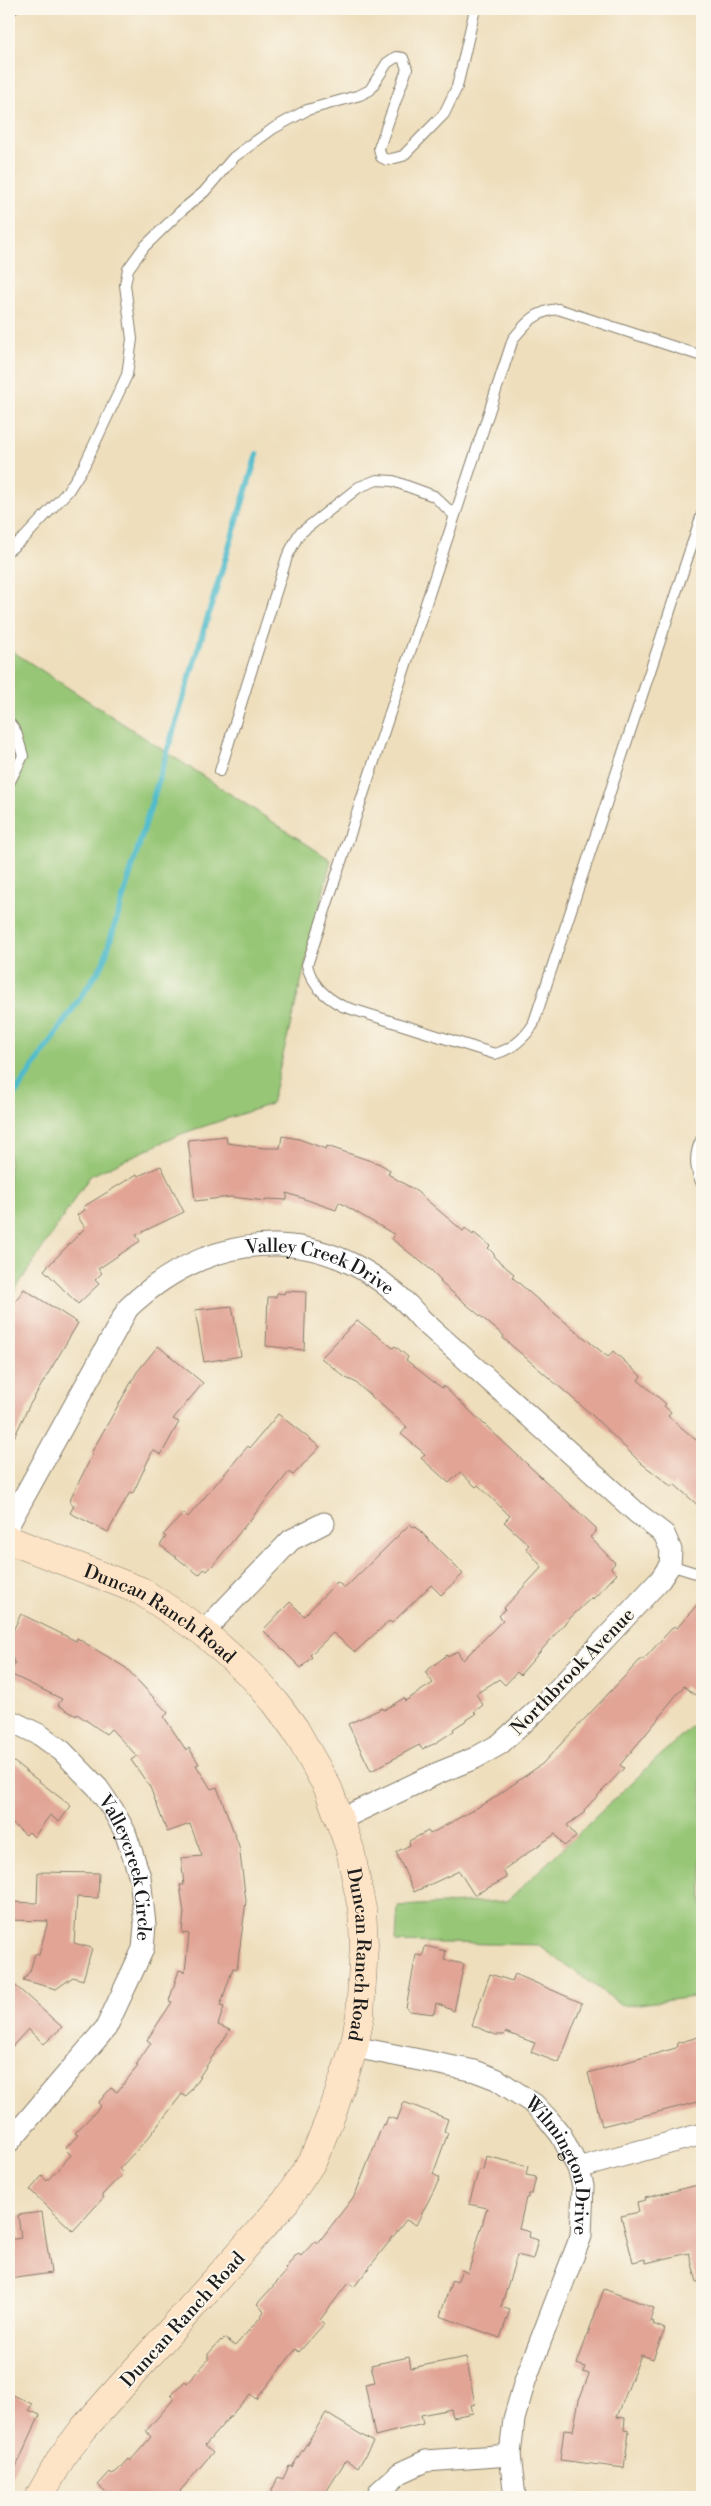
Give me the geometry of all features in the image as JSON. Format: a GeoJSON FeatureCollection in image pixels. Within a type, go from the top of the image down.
{"type":"FeatureCollection","features":[{"type":"Feature","properties":{"kind":"street","name":"Valley Creek Drive"},"geometry":{"type":"LineString","coordinates":[[9,1524],[128,1308],[157,1283],[180,1268],[200,1259],[236,1248],[276,1244],[332,1254],[352,1263],[388,1287],[636,1514],[664,1534],[670,1557]]}},
{"type":"Feature","properties":{"kind":"street"},"geometry":{"type":"LineString","coordinates":[[203,1632],[291,1540],[324,1523]]}},
{"type":"Feature","properties":{"kind":"street","name":"Duncan Ranch Road"},"geometry":{"type":"LineString","coordinates":[[9,1540],[141,1591],[203,1632],[253,1677],[285,1716],[313,1758],[341,1819],[357,1879],[364,1945],[360,2016],[354,2047],[334,2108],[313,2160],[286,2201],[84,2428],[62,2457],[39,2497]]}},
{"type":"Feature","properties":{"kind":"street","name":"Northbrook Avenue"},"geometry":{"type":"LineString","coordinates":[[341,1819],[438,1773],[475,1758],[500,1744],[546,1703],[660,1580],[670,1557]]}},
{"type":"Feature","properties":{"kind":"street","name":"Valleycreek Circle"},"geometry":{"type":"LineString","coordinates":[[9,1720],[40,1735],[62,1751],[98,1788],[113,1810],[125,1832],[135,1862],[144,1901],[145,1925],[143,1949],[106,2028],[9,2142]]}},
{"type":"Feature","properties":{"kind":"street","name":"Wilmington Drive"},"geometry":{"type":"LineString","coordinates":[[354,2047],[476,2071],[496,2079],[534,2104],[549,2120],[570,2151],[578,2168],[583,2186],[581,2236],[518,2401],[510,2455],[515,2497]]}},
{"type":"Feature","properties":{"kind":"street"},"geometry":{"type":"LineString","coordinates":[[578,2168],[702,2134]]}},
{"type":"Feature","properties":{"kind":"street"},"geometry":{"type":"LineString","coordinates":[[377,2497],[380,2491],[400,2473],[426,2461],[510,2455]]}},
{"type":"Feature","properties":{"kind":"lane"},"geometry":{"type":"LineString","coordinates":[[9,12],[13,9]]}},
{"type":"Feature","properties":{"kind":"lane"},"geometry":{"type":"LineString","coordinates":[[9,550],[25,537],[68,492],[84,466],[127,375],[132,339],[126,285],[128,270],[144,246],[204,192],[234,157],[274,128],[307,110],[360,95],[370,90],[387,63],[396,57],[403,58],[407,69],[379,148],[381,157],[387,160],[403,156],[444,114],[457,87],[476,9]]}},
{"type":"Feature","properties":{"kind":"lane"},"geometry":{"type":"LineString","coordinates":[[702,356],[558,309],[545,310],[533,316],[513,339],[307,965],[310,978],[327,998],[342,1006],[495,1054],[507,1050],[525,1038],[533,1025],[702,514]]}},
{"type":"Feature","properties":{"kind":"lane"},"geometry":{"type":"LineString","coordinates":[[220,771],[287,557],[299,534],[359,487],[377,480],[394,480],[434,496],[454,515]]}},
{"type":"Feature","properties":{"kind":"lane"},"geometry":{"type":"LineString","coordinates":[[9,722],[16,732],[23,756],[9,783]]}},
{"type":"Feature","properties":{"kind":"lane"},"geometry":{"type":"LineString","coordinates":[[702,1138],[695,1160],[696,1171],[702,1184]]}},
{"type":"Feature","properties":{"kind":"lane"},"geometry":{"type":"LineString","coordinates":[[670,1557],[702,1575]]}},
{"type":"Feature","properties":{"kind":"green space"},"geometry":{"type":"Polygon","coordinates":[[[9,649],[331,860],[271,1104],[181,1134],[90,1176],[9,1299],[9,649]]]}},
{"type":"Feature","properties":{"kind":"green space"},"geometry":{"type":"Polygon","coordinates":[[[702,1716],[702,1996],[623,2006],[538,1945],[396,1942],[398,1906],[507,1901],[702,1716]]]}},
{"type":"Feature","properties":{"kind":"building"},"geometry":{"type":"Polygon","coordinates":[[[226,1136],[227,1143],[264,1148],[280,1148],[282,1136],[299,1139],[326,1149],[327,1146],[380,1164],[390,1170],[388,1174],[416,1191],[463,1231],[465,1228],[473,1235],[474,1233],[490,1246],[488,1248],[495,1255],[494,1257],[514,1274],[512,1277],[537,1299],[608,1357],[613,1351],[641,1376],[638,1380],[666,1404],[664,1406],[671,1412],[668,1416],[702,1445],[702,1509],[674,1484],[672,1487],[641,1463],[592,1415],[503,1338],[504,1336],[440,1282],[441,1280],[430,1269],[392,1239],[395,1235],[339,1202],[336,1210],[287,1193],[287,1200],[266,1199],[266,1201],[231,1197],[195,1201],[188,1140],[226,1136]]]}},
{"type":"Feature","properties":{"kind":"building"},"geometry":{"type":"Polygon","coordinates":[[[161,1166],[184,1212],[136,1235],[140,1241],[98,1269],[102,1273],[95,1280],[99,1284],[78,1304],[44,1270],[85,1228],[77,1215],[85,1210],[83,1207],[137,1174],[138,1176],[161,1166]]]}},
{"type":"Feature","properties":{"kind":"building"},"geometry":{"type":"Polygon","coordinates":[[[24,1289],[78,1323],[29,1406],[9,1448],[9,1311],[24,1289]]]}},
{"type":"Feature","properties":{"kind":"building"},"geometry":{"type":"Polygon","coordinates":[[[285,1291],[306,1292],[304,1350],[266,1346],[268,1297],[276,1297],[277,1293],[284,1294],[285,1291]]]}},
{"type":"Feature","properties":{"kind":"building"},"geometry":{"type":"Polygon","coordinates":[[[232,1306],[241,1356],[204,1362],[195,1310],[232,1306]]]}},
{"type":"Feature","properties":{"kind":"building"},"geometry":{"type":"Polygon","coordinates":[[[357,1320],[393,1348],[395,1346],[408,1357],[406,1360],[442,1388],[443,1386],[596,1528],[596,1532],[590,1537],[615,1563],[611,1568],[617,1574],[593,1599],[592,1597],[565,1623],[520,1675],[517,1672],[505,1685],[499,1679],[476,1694],[483,1705],[474,1712],[476,1714],[434,1744],[422,1749],[419,1745],[371,1771],[348,1724],[383,1708],[384,1710],[404,1698],[405,1701],[433,1683],[425,1672],[447,1655],[448,1657],[457,1651],[463,1660],[503,1620],[499,1616],[504,1608],[542,1567],[526,1548],[529,1545],[504,1522],[510,1516],[478,1485],[476,1487],[460,1472],[449,1483],[421,1458],[425,1454],[401,1434],[407,1427],[355,1382],[346,1378],[321,1358],[357,1320]]]}},
{"type":"Feature","properties":{"kind":"building"},"geometry":{"type":"Polygon","coordinates":[[[158,1346],[203,1383],[173,1419],[179,1422],[161,1455],[153,1450],[133,1493],[130,1492],[108,1532],[70,1513],[74,1505],[70,1503],[71,1497],[93,1454],[91,1453],[137,1372],[158,1346]]]}},
{"type":"Feature","properties":{"kind":"building"},"geometry":{"type":"Polygon","coordinates":[[[278,1414],[320,1447],[293,1475],[289,1472],[214,1564],[207,1571],[204,1569],[199,1575],[160,1545],[166,1537],[163,1535],[184,1513],[188,1517],[248,1446],[250,1448],[278,1414]]]}},
{"type":"Feature","properties":{"kind":"building"},"geometry":{"type":"Polygon","coordinates":[[[410,1524],[413,1527],[415,1526],[463,1574],[441,1595],[431,1585],[392,1623],[389,1621],[355,1652],[333,1633],[310,1655],[312,1657],[301,1668],[263,1630],[290,1602],[304,1616],[337,1582],[345,1588],[410,1524]]]}},
{"type":"Feature","properties":{"kind":"building"},"geometry":{"type":"Polygon","coordinates":[[[702,1599],[702,1687],[695,1695],[684,1686],[620,1765],[624,1768],[584,1810],[585,1812],[567,1825],[576,1837],[564,1846],[555,1834],[503,1870],[507,1878],[474,1895],[459,1871],[414,1892],[396,1852],[410,1845],[409,1841],[428,1831],[430,1834],[491,1800],[542,1764],[642,1658],[643,1660],[674,1626],[677,1628],[702,1599]]]}},
{"type":"Feature","properties":{"kind":"building"},"geometry":{"type":"Polygon","coordinates":[[[21,1614],[76,1641],[77,1638],[126,1668],[168,1713],[164,1717],[186,1750],[189,1748],[199,1764],[196,1765],[211,1789],[217,1787],[239,1846],[246,1901],[237,1969],[233,1968],[220,2006],[224,2007],[218,2025],[230,2030],[186,2097],[182,2094],[149,2137],[119,2169],[123,2173],[102,2195],[104,2197],[73,2231],[30,2190],[42,2176],[47,2181],[71,2155],[65,2149],[78,2135],[75,2133],[101,2106],[98,2103],[111,2088],[117,2092],[138,2066],[136,2065],[151,2043],[147,2040],[172,2002],[169,2001],[179,1970],[185,1972],[189,1934],[182,1933],[184,1913],[180,1885],[184,1885],[181,1858],[202,1856],[190,1824],[167,1832],[150,1787],[131,1760],[137,1756],[111,1729],[106,1734],[77,1714],[76,1716],[58,1705],[62,1699],[10,1674],[15,1664],[9,1651],[9,1639],[21,1614]]]}},
{"type":"Feature","properties":{"kind":"building"},"geometry":{"type":"Polygon","coordinates":[[[9,1758],[71,1806],[59,1822],[50,1815],[34,1837],[29,1832],[26,1835],[9,1821],[9,1758]]]}},
{"type":"Feature","properties":{"kind":"building"},"geometry":{"type":"Polygon","coordinates":[[[38,1872],[99,1873],[98,1898],[77,1897],[74,1943],[92,1948],[83,1980],[73,1977],[56,1989],[23,1980],[30,1971],[35,1954],[39,1955],[48,1921],[9,1920],[9,1902],[37,1903],[38,1872]]]}},
{"type":"Feature","properties":{"kind":"building"},"geometry":{"type":"Polygon","coordinates":[[[425,1946],[446,1951],[444,1960],[464,1964],[454,2011],[436,2003],[434,2014],[410,2011],[406,2008],[416,1955],[423,1956],[425,1946]]]}},
{"type":"Feature","properties":{"kind":"building"},"geometry":{"type":"Polygon","coordinates":[[[490,1974],[512,1981],[515,1974],[582,2003],[559,2063],[531,2052],[535,2043],[505,2032],[504,2035],[496,2035],[472,2025],[490,1974]]]}},
{"type":"Feature","properties":{"kind":"building"},"geometry":{"type":"Polygon","coordinates":[[[9,1980],[62,2027],[44,2044],[28,2029],[9,2050],[9,1980]]]}},
{"type":"Feature","properties":{"kind":"building"},"geometry":{"type":"Polygon","coordinates":[[[702,2036],[702,2101],[602,2126],[588,2073],[676,2048],[678,2046],[677,2043],[702,2036]]]}},
{"type":"Feature","properties":{"kind":"building"},"geometry":{"type":"Polygon","coordinates":[[[404,2102],[448,2119],[444,2131],[448,2133],[433,2174],[440,2178],[416,2225],[406,2220],[354,2287],[348,2283],[320,2320],[324,2324],[299,2352],[296,2349],[256,2399],[250,2394],[205,2445],[213,2452],[175,2497],[112,2497],[98,2485],[110,2472],[112,2474],[116,2472],[128,2459],[130,2461],[151,2437],[146,2431],[172,2401],[174,2398],[171,2396],[185,2381],[187,2383],[208,2360],[208,2354],[221,2340],[225,2338],[235,2346],[260,2318],[264,2311],[257,2304],[287,2271],[285,2269],[295,2256],[299,2254],[301,2256],[315,2241],[318,2243],[355,2195],[383,2124],[385,2125],[388,2117],[397,2120],[404,2102]]]}},
{"type":"Feature","properties":{"kind":"building"},"geometry":{"type":"Polygon","coordinates":[[[486,2156],[528,2166],[526,2175],[536,2177],[532,2194],[529,2194],[528,2198],[526,2198],[519,2229],[530,2232],[529,2237],[538,2240],[533,2259],[517,2255],[501,2307],[510,2310],[500,2338],[440,2316],[452,2280],[457,2282],[462,2270],[468,2273],[487,2208],[469,2204],[479,2169],[483,2170],[486,2156]]]}},
{"type":"Feature","properties":{"kind":"building"},"geometry":{"type":"Polygon","coordinates":[[[702,2184],[702,2282],[697,2282],[689,2253],[646,2263],[645,2259],[633,2262],[621,2216],[639,2212],[637,2202],[646,2200],[645,2198],[702,2184]]]}},
{"type":"Feature","properties":{"kind":"building"},"geometry":{"type":"Polygon","coordinates":[[[42,2212],[51,2273],[9,2279],[9,2240],[21,2238],[18,2215],[42,2212]]]}},
{"type":"Feature","properties":{"kind":"building"},"geometry":{"type":"Polygon","coordinates":[[[604,2289],[654,2308],[650,2321],[665,2329],[653,2359],[641,2355],[617,2417],[625,2418],[624,2430],[629,2431],[624,2468],[560,2460],[564,2430],[573,2431],[579,2400],[589,2374],[583,2372],[585,2367],[577,2364],[604,2289]]]}},
{"type":"Feature","properties":{"kind":"building"},"geometry":{"type":"Polygon","coordinates":[[[409,2357],[411,2368],[466,2357],[475,2404],[471,2405],[473,2413],[453,2417],[451,2409],[421,2415],[423,2424],[375,2436],[365,2384],[375,2382],[371,2365],[409,2357]]]}},
{"type":"Feature","properties":{"kind":"building"},"geometry":{"type":"Polygon","coordinates":[[[9,2393],[32,2404],[29,2410],[40,2415],[9,2482],[9,2393]]]}},
{"type":"Feature","properties":{"kind":"building"},"geometry":{"type":"Polygon","coordinates":[[[326,2413],[373,2442],[358,2468],[346,2460],[323,2497],[269,2497],[278,2477],[283,2479],[289,2466],[292,2467],[326,2413]]]}},
{"type":"Feature","properties":{"kind":"waterway"},"geometry":{"type":"LineString","coordinates":[[9,1103],[103,964],[257,454]]}}]}
